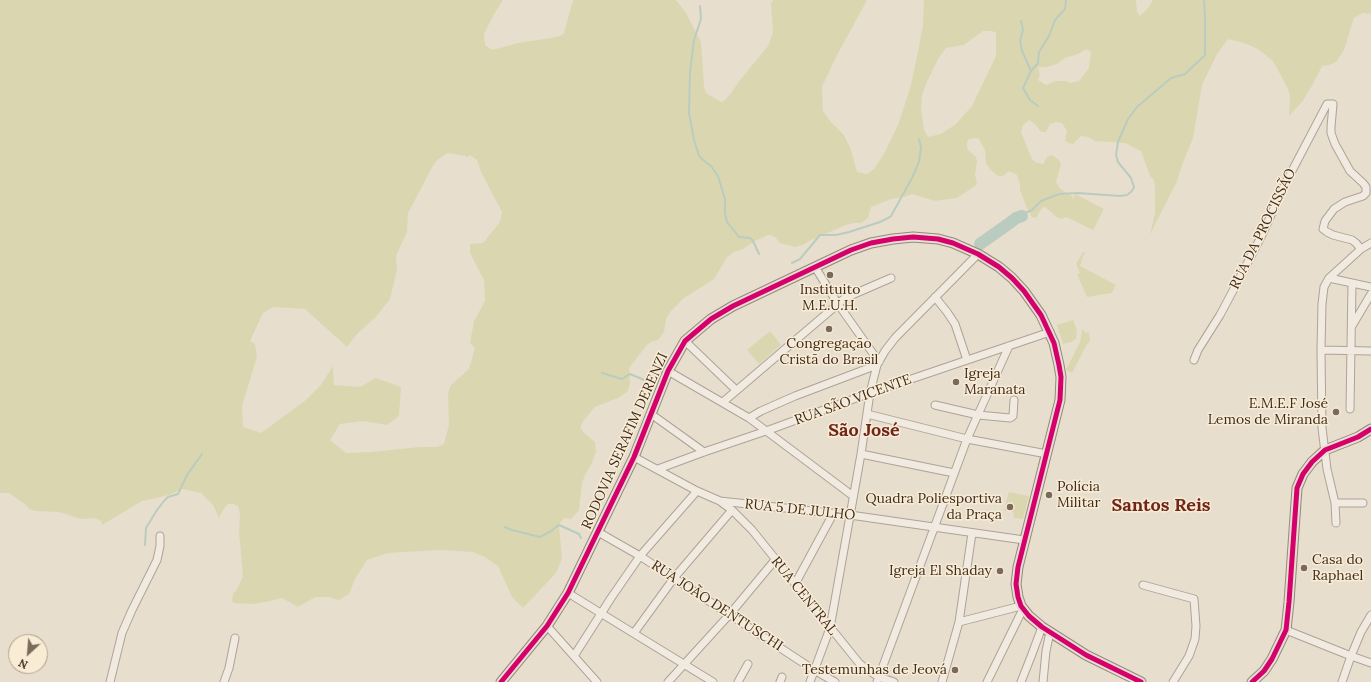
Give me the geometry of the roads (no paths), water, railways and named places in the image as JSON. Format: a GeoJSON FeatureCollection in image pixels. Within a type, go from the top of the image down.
{"type":"FeatureCollection","features":[{"type":"Feature","properties":{"kind":"main road","name":"RODOVIA SERAFIM DERENZI"},"geometry":{"type":"LineString","coordinates":[[501,682],[547,626],[568,593],[634,457],[668,371],[685,341],[711,319],[734,306],[857,248],[871,243],[892,239],[913,237],[938,239],[953,243],[978,254],[1012,278],[1041,315],[1050,332],[1060,365],[1061,390],[1059,410],[1018,567],[1016,584],[1018,597],[1022,607]]}},
{"type":"Feature","properties":{"kind":"main road"},"geometry":{"type":"LineString","coordinates":[[1257,680],[1272,659],[1286,630],[1297,488],[1303,474],[1307,467],[1325,450],[1358,437],[1371,429]]}},
{"type":"Feature","properties":{"kind":"main road"},"geometry":{"type":"LineString","coordinates":[[1022,607],[1029,616],[1042,627],[1086,655],[1136,681]]}},
{"type":"Feature","properties":{"kind":"street","name":"RUA DA PROCISSÃO"},"geometry":{"type":"LineString","coordinates":[[1194,360],[1198,350],[1236,286],[1263,233],[1283,188],[1325,105],[1327,104],[1333,104],[1331,133],[1335,144],[1350,171],[1366,187],[1366,193],[1363,196],[1345,202],[1334,209],[1326,220],[1324,229],[1333,235],[1352,240],[1361,249]]}},
{"type":"Feature","properties":{"kind":"street"},"geometry":{"type":"LineString","coordinates":[[1336,523],[1335,503],[1328,474],[1322,428],[1321,350],[1324,287],[1329,279],[1361,249],[1371,243]]}},
{"type":"Feature","properties":{"kind":"street"},"geometry":{"type":"LineString","coordinates":[[810,682],[830,628],[870,392],[878,364],[895,338],[978,254]]}},
{"type":"Feature","properties":{"kind":"street"},"geometry":{"type":"LineString","coordinates":[[815,267],[878,364]]}},
{"type":"Feature","properties":{"kind":"street"},"geometry":{"type":"LineString","coordinates":[[723,402],[838,304],[853,295],[891,278]]}},
{"type":"Feature","properties":{"kind":"street"},"geometry":{"type":"LineString","coordinates":[[1329,279],[1371,287]]}},
{"type":"Feature","properties":{"kind":"street"},"geometry":{"type":"LineString","coordinates":[[1350,409],[1352,284]]}},
{"type":"Feature","properties":{"kind":"street"},"geometry":{"type":"LineString","coordinates":[[1352,326],[1371,294]]}},
{"type":"Feature","properties":{"kind":"street"},"geometry":{"type":"LineString","coordinates":[[935,297],[955,324],[967,360]]}},
{"type":"Feature","properties":{"kind":"street","name":"RUA SÃO VICENTE"},"geometry":{"type":"LineString","coordinates":[[658,469],[870,392],[1050,332]]}},
{"type":"Feature","properties":{"kind":"street"},"geometry":{"type":"LineString","coordinates":[[685,341],[736,390]]}},
{"type":"Feature","properties":{"kind":"street"},"geometry":{"type":"LineString","coordinates":[[878,680],[967,439],[1010,346]]}},
{"type":"Feature","properties":{"kind":"street"},"geometry":{"type":"LineString","coordinates":[[1321,350],[1371,351]]}},
{"type":"Feature","properties":{"kind":"street"},"geometry":{"type":"LineString","coordinates":[[749,418],[795,396],[878,364]]}},
{"type":"Feature","properties":{"kind":"street"},"geometry":{"type":"LineString","coordinates":[[668,371],[749,418],[853,496]]}},
{"type":"Feature","properties":{"kind":"street"},"geometry":{"type":"LineString","coordinates":[[936,405],[978,415],[1012,418],[1014,400]]}},
{"type":"Feature","properties":{"kind":"street"},"geometry":{"type":"LineString","coordinates":[[651,414],[704,452]]}},
{"type":"Feature","properties":{"kind":"street"},"geometry":{"type":"LineString","coordinates":[[867,414],[967,439],[1047,454]]}},
{"type":"Feature","properties":{"kind":"street"},"geometry":{"type":"LineString","coordinates":[[860,454],[954,473]]}},
{"type":"Feature","properties":{"kind":"street","name":"RUA 5 DE JULHO"},"geometry":{"type":"LineString","coordinates":[[634,457],[697,491],[720,501],[850,516],[1024,540]]}},
{"type":"Feature","properties":{"kind":"street"},"geometry":{"type":"LineString","coordinates":[[574,656],[640,556],[697,491]]}},
{"type":"Feature","properties":{"kind":"street","name":"RUA CENTRAL"},"geometry":{"type":"LineString","coordinates":[[720,501],[732,510],[752,530],[859,663],[878,680],[894,682]]}},
{"type":"Feature","properties":{"kind":"street"},"geometry":{"type":"LineString","coordinates":[[1335,503],[1363,503]]}},
{"type":"Feature","properties":{"kind":"street"},"geometry":{"type":"LineString","coordinates":[[634,633],[674,578],[732,510]]}},
{"type":"Feature","properties":{"kind":"street"},"geometry":{"type":"LineString","coordinates":[[795,584],[833,514]]}},
{"type":"Feature","properties":{"kind":"street","name":"RUA JOÃO DENTUSCHI"},"geometry":{"type":"LineString","coordinates":[[598,532],[640,556],[814,670],[835,682]]}},
{"type":"Feature","properties":{"kind":"street"},"geometry":{"type":"LineString","coordinates":[[942,682],[959,622],[972,533]]}},
{"type":"Feature","properties":{"kind":"street"},"geometry":{"type":"LineString","coordinates":[[110,682],[122,633],[157,560],[160,546],[160,536]]}},
{"type":"Feature","properties":{"kind":"street"},"geometry":{"type":"LineString","coordinates":[[668,682],[730,614],[775,560]]}},
{"type":"Feature","properties":{"kind":"street"},"geometry":{"type":"LineString","coordinates":[[1144,585],[1194,599],[1196,620],[1195,639],[1188,656],[1173,682]]}},
{"type":"Feature","properties":{"kind":"street"},"geometry":{"type":"LineString","coordinates":[[568,593],[713,682]]}},
{"type":"Feature","properties":{"kind":"street"},"geometry":{"type":"LineString","coordinates":[[959,622],[1022,607]]}},
{"type":"Feature","properties":{"kind":"street"},"geometry":{"type":"LineString","coordinates":[[987,682],[1022,607]]}},
{"type":"Feature","properties":{"kind":"street"},"geometry":{"type":"LineString","coordinates":[[1342,682],[1361,632],[1371,615]]}},
{"type":"Feature","properties":{"kind":"street"},"geometry":{"type":"LineString","coordinates":[[547,626],[597,682]]}},
{"type":"Feature","properties":{"kind":"street"},"geometry":{"type":"LineString","coordinates":[[1021,682],[1042,627]]}},
{"type":"Feature","properties":{"kind":"street"},"geometry":{"type":"LineString","coordinates":[[1286,630],[1371,663]]}},
{"type":"Feature","properties":{"kind":"street"},"geometry":{"type":"LineString","coordinates":[[1043,682],[1046,651],[1050,632]]}},
{"type":"Feature","properties":{"kind":"street"},"geometry":{"type":"LineString","coordinates":[[224,682],[229,668],[235,638]]}},
{"type":"Feature","properties":{"kind":"street"},"geometry":{"type":"LineString","coordinates":[[738,682],[748,664]]}},
{"type":"Feature","properties":{"kind":"waterway"},"geometry":{"type":"LineString","coordinates":[[1038,106],[1030,100],[1023,88],[1031,71],[1038,63],[1039,52],[1049,36],[1055,20],[1065,9],[1066,0]]}},
{"type":"Feature","properties":{"kind":"waterway"},"geometry":{"type":"LineString","coordinates":[[1025,213],[1032,210],[1041,201],[1059,194],[1078,193],[1120,196],[1127,195],[1132,191],[1134,187],[1131,178],[1118,162],[1116,155],[1118,142],[1128,119],[1137,107],[1171,78],[1185,74],[1205,55],[1204,0]]}},
{"type":"Feature","properties":{"kind":"waterway"},"geometry":{"type":"LineString","coordinates":[[700,6],[701,19],[694,40],[690,72],[689,113],[694,140],[699,156],[711,166],[718,176],[725,199],[725,213],[727,222],[739,237],[750,238],[759,254]]}},
{"type":"Feature","properties":{"kind":"waterway"},"geometry":{"type":"LineString","coordinates":[[1021,21],[1023,30],[1020,41],[1022,51],[1031,71]]}},
{"type":"Feature","properties":{"kind":"waterway"},"geometry":{"type":"LineString","coordinates":[[891,216],[919,162],[921,147],[919,139]]}},
{"type":"Feature","properties":{"kind":"waterway"},"geometry":{"type":"LineString","coordinates":[[980,244],[1016,218],[1022,216]]}},
{"type":"Feature","properties":{"kind":"waterway"},"geometry":{"type":"LineString","coordinates":[[821,235],[836,235],[849,232],[880,222],[890,217]]}},
{"type":"Feature","properties":{"kind":"waterway"},"geometry":{"type":"LineString","coordinates":[[792,263],[800,259],[820,235]]}},
{"type":"Feature","properties":{"kind":"waterway"},"geometry":{"type":"LineString","coordinates":[[602,373],[622,379],[630,374],[649,382]]}},
{"type":"Feature","properties":{"kind":"waterway"},"geometry":{"type":"LineString","coordinates":[[145,545],[146,528],[157,510],[168,497],[178,494],[187,475],[202,454]]}},
{"type":"Feature","properties":{"kind":"waterway"},"geometry":{"type":"LineString","coordinates":[[505,527],[540,537],[559,525],[579,534],[581,538]]}},
{"type":"Feature","properties":{"kind":"place","name":"Instituito M.E.U.H."},"geometry":{"type":"Point","coordinates":[830,275]}},
{"type":"Feature","properties":{"kind":"place","name":"Congregação Cristã do Brasil"},"geometry":{"type":"Point","coordinates":[829,329]}},
{"type":"Feature","properties":{"kind":"place","name":"Igreja Maranata"},"geometry":{"type":"Point","coordinates":[956,382]}},
{"type":"Feature","properties":{"kind":"place","name":"E.M.E.F José Lemos de Miranda"},"geometry":{"type":"Point","coordinates":[1336,412]}},
{"type":"Feature","properties":{"kind":"place","name":"Polícia Militar"},"geometry":{"type":"Point","coordinates":[1049,495]}},
{"type":"Feature","properties":{"kind":"place","name":"Quadra Poliesportiva da Praça"},"geometry":{"type":"Point","coordinates":[1010,507]}},
{"type":"Feature","properties":{"kind":"place","name":"Casa do Raphael"},"geometry":{"type":"Point","coordinates":[1304,568]}},
{"type":"Feature","properties":{"kind":"place","name":"Igreja El Shaday"},"geometry":{"type":"Point","coordinates":[1000,571]}},
{"type":"Feature","properties":{"kind":"place","name":"Testemunhas de Jeová"},"geometry":{"type":"Point","coordinates":[955,670]}},
{"type":"Feature","properties":{"kind":"district","name":"São José"},"geometry":{"type":"Point","coordinates":[864,431]}},
{"type":"Feature","properties":{"kind":"district","name":"Santos Reis"},"geometry":{"type":"Point","coordinates":[1161,506]}}]}
